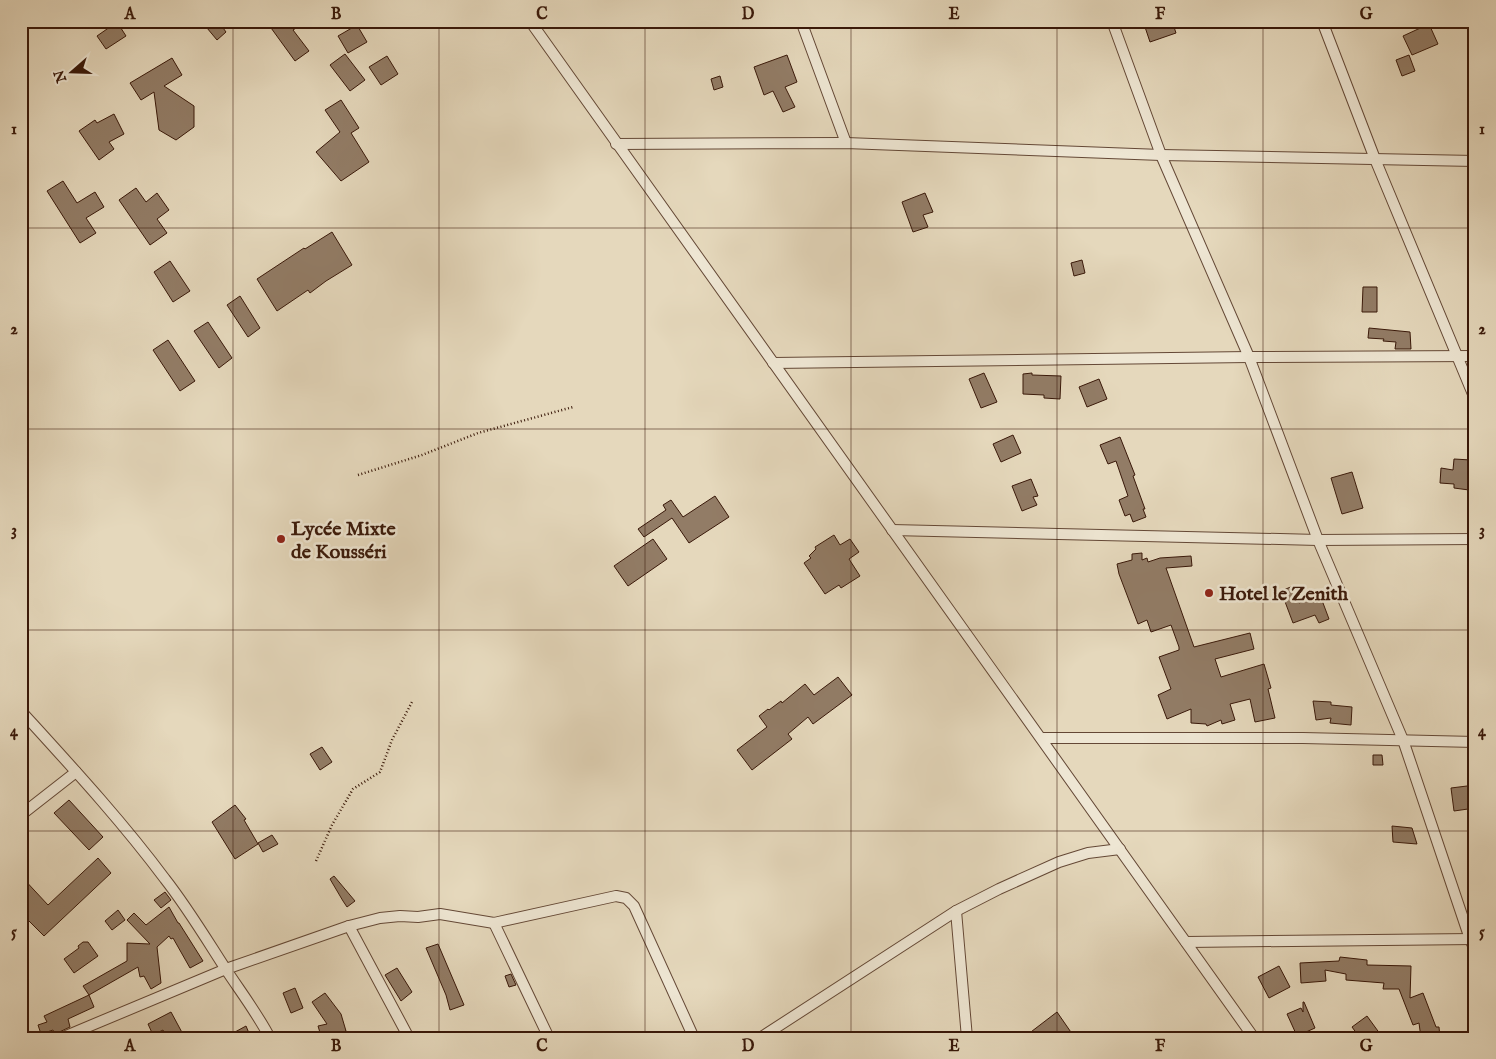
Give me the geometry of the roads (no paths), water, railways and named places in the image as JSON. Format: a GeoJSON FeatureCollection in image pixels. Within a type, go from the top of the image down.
{"type":"FeatureCollection","features":[{"type":"Feature","properties":{"kind":"street"},"geometry":{"type":"LineString","coordinates":[[530,21],[1254,1038]]}},
{"type":"Feature","properties":{"kind":"street"},"geometry":{"type":"LineString","coordinates":[[801,21],[846,143]]}},
{"type":"Feature","properties":{"kind":"street"},"geometry":{"type":"LineString","coordinates":[[1112,21],[1161,155],[1249,357],[1318,540],[1403,740],[1475,950]]}},
{"type":"Feature","properties":{"kind":"street"},"geometry":{"type":"LineString","coordinates":[[1322,21],[1375,160],[1475,399]]}},
{"type":"Feature","properties":{"kind":"street"},"geometry":{"type":"LineString","coordinates":[[616,144],[846,143],[1161,155],[1475,161]]}},
{"type":"Feature","properties":{"kind":"street"},"geometry":{"type":"LineString","coordinates":[[773,363],[1475,356]]}},
{"type":"Feature","properties":{"kind":"street"},"geometry":{"type":"LineString","coordinates":[[892,530],[1318,540],[1475,539]]}},
{"type":"Feature","properties":{"kind":"street"},"geometry":{"type":"LineString","coordinates":[[21,711],[97,795],[165,878],[197,922],[226,969],[260,1018],[270,1038]]}},
{"type":"Feature","properties":{"kind":"street"},"geometry":{"type":"LineString","coordinates":[[1041,738],[1303,738],[1475,742]]}},
{"type":"Feature","properties":{"kind":"street"},"geometry":{"type":"LineString","coordinates":[[21,815],[76,772]]}},
{"type":"Feature","properties":{"kind":"street"},"geometry":{"type":"LineString","coordinates":[[760,1038],[956,911],[999,888],[1058,862],[1088,853],[1120,848]]}},
{"type":"Feature","properties":{"kind":"street"},"geometry":{"type":"LineString","coordinates":[[61,1038],[226,969],[349,926],[380,918],[418,917],[440,914],[494,923],[616,896],[626,898],[634,906],[694,1038]]}},
{"type":"Feature","properties":{"kind":"street"},"geometry":{"type":"LineString","coordinates":[[956,911],[967,1038]]}},
{"type":"Feature","properties":{"kind":"street"},"geometry":{"type":"LineString","coordinates":[[494,923],[549,1038]]}},
{"type":"Feature","properties":{"kind":"street"},"geometry":{"type":"LineString","coordinates":[[349,926],[409,1038]]}},
{"type":"Feature","properties":{"kind":"street"},"geometry":{"type":"LineString","coordinates":[[1186,942],[1472,939]]}},
{"type":"Feature","properties":{"kind":"place","name":"Lycée Mixte de Kousséri"},"geometry":{"type":"Point","coordinates":[281,539]}},
{"type":"Feature","properties":{"kind":"place","name":"Hotel le Zenith"},"geometry":{"type":"Point","coordinates":[1209,593]}}]}
